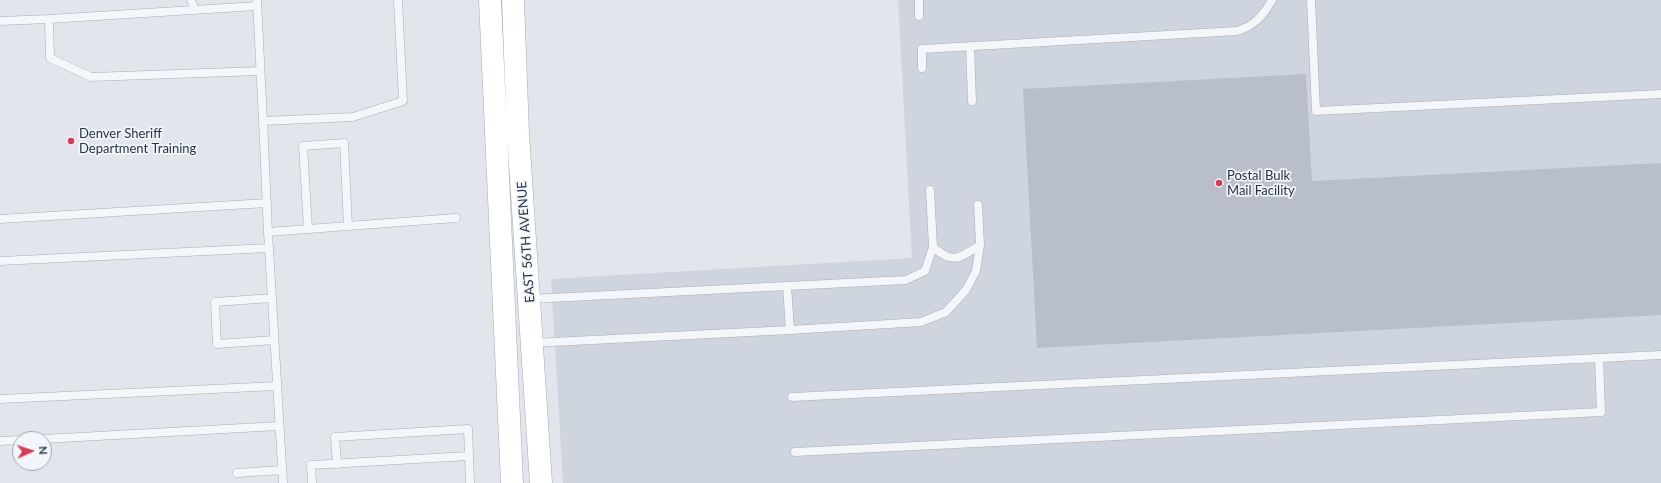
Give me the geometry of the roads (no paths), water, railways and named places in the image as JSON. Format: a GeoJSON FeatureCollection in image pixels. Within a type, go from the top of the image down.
{"type":"FeatureCollection","features":[{"type":"Feature","properties":{"kind":"main road","name":"EAST 56TH AVENUE"},"geometry":{"type":"LineString","coordinates":[[490,0],[512,483]]}},
{"type":"Feature","properties":{"kind":"main road","name":"EAST 56TH AVENUE"},"geometry":{"type":"LineString","coordinates":[[513,0],[518,134],[533,343],[541,483]]}},
{"type":"Feature","properties":{"kind":"lane"},"geometry":{"type":"LineString","coordinates":[[191,0],[195,10]]}},
{"type":"Feature","properties":{"kind":"lane"},"geometry":{"type":"LineString","coordinates":[[262,121],[353,117],[403,101],[398,0]]}},
{"type":"Feature","properties":{"kind":"lane"},"geometry":{"type":"LineString","coordinates":[[919,0],[920,16]]}},
{"type":"Feature","properties":{"kind":"lane"},"geometry":{"type":"LineString","coordinates":[[922,68],[922,49],[1237,31],[1255,23],[1272,0]]}},
{"type":"Feature","properties":{"kind":"lane"},"geometry":{"type":"LineString","coordinates":[[1311,0],[1316,111],[1661,94]]}},
{"type":"Feature","properties":{"kind":"lane"},"geometry":{"type":"LineString","coordinates":[[0,21],[195,10],[257,3],[268,232],[283,483]]}},
{"type":"Feature","properties":{"kind":"lane"},"geometry":{"type":"LineString","coordinates":[[49,19],[50,58],[91,78],[260,71]]}},
{"type":"Feature","properties":{"kind":"lane"},"geometry":{"type":"LineString","coordinates":[[970,46],[972,101]]}},
{"type":"Feature","properties":{"kind":"lane"},"geometry":{"type":"LineString","coordinates":[[308,229],[303,146],[344,143],[348,226]]}},
{"type":"Feature","properties":{"kind":"lane"},"geometry":{"type":"LineString","coordinates":[[530,299],[906,280],[924,271],[933,246],[930,190]]}},
{"type":"Feature","properties":{"kind":"lane"},"geometry":{"type":"LineString","coordinates":[[0,218],[267,203]]}},
{"type":"Feature","properties":{"kind":"lane"},"geometry":{"type":"LineString","coordinates":[[533,343],[921,322],[946,312],[966,290],[976,271],[980,245],[978,205]]}},
{"type":"Feature","properties":{"kind":"lane"},"geometry":{"type":"LineString","coordinates":[[268,232],[456,218]]}},
{"type":"Feature","properties":{"kind":"lane"},"geometry":{"type":"LineString","coordinates":[[933,246],[944,256],[960,258],[980,245]]}},
{"type":"Feature","properties":{"kind":"lane"},"geometry":{"type":"LineString","coordinates":[[0,261],[269,248]]}},
{"type":"Feature","properties":{"kind":"lane"},"geometry":{"type":"LineString","coordinates":[[787,286],[790,330]]}},
{"type":"Feature","properties":{"kind":"lane"},"geometry":{"type":"LineString","coordinates":[[272,298],[214,302],[217,344],[274,340]]}},
{"type":"Feature","properties":{"kind":"lane"},"geometry":{"type":"LineString","coordinates":[[792,397],[1661,354]]}},
{"type":"Feature","properties":{"kind":"lane"},"geometry":{"type":"LineString","coordinates":[[795,452],[1601,412],[1598,358]]}},
{"type":"Feature","properties":{"kind":"lane"},"geometry":{"type":"LineString","coordinates":[[0,399],[277,386]]}},
{"type":"Feature","properties":{"kind":"lane"},"geometry":{"type":"LineString","coordinates":[[52,439],[279,426]]}},
{"type":"Feature","properties":{"kind":"lane"},"geometry":{"type":"LineString","coordinates":[[337,464],[336,437],[468,430],[470,483]]}},
{"type":"Feature","properties":{"kind":"lane"},"geometry":{"type":"LineString","coordinates":[[0,441],[12,440]]}},
{"type":"Feature","properties":{"kind":"lane"},"geometry":{"type":"LineString","coordinates":[[312,483],[311,465],[469,456]]}},
{"type":"Feature","properties":{"kind":"lane"},"geometry":{"type":"LineString","coordinates":[[237,473],[282,470]]}},
{"type":"Feature","properties":{"kind":"place","name":"Denver Sheriff Department Training"},"geometry":{"type":"Point","coordinates":[71,141]}},
{"type":"Feature","properties":{"kind":"place","name":"Postal Bulk Mail Facility"},"geometry":{"type":"Point","coordinates":[1219,183]}}]}
